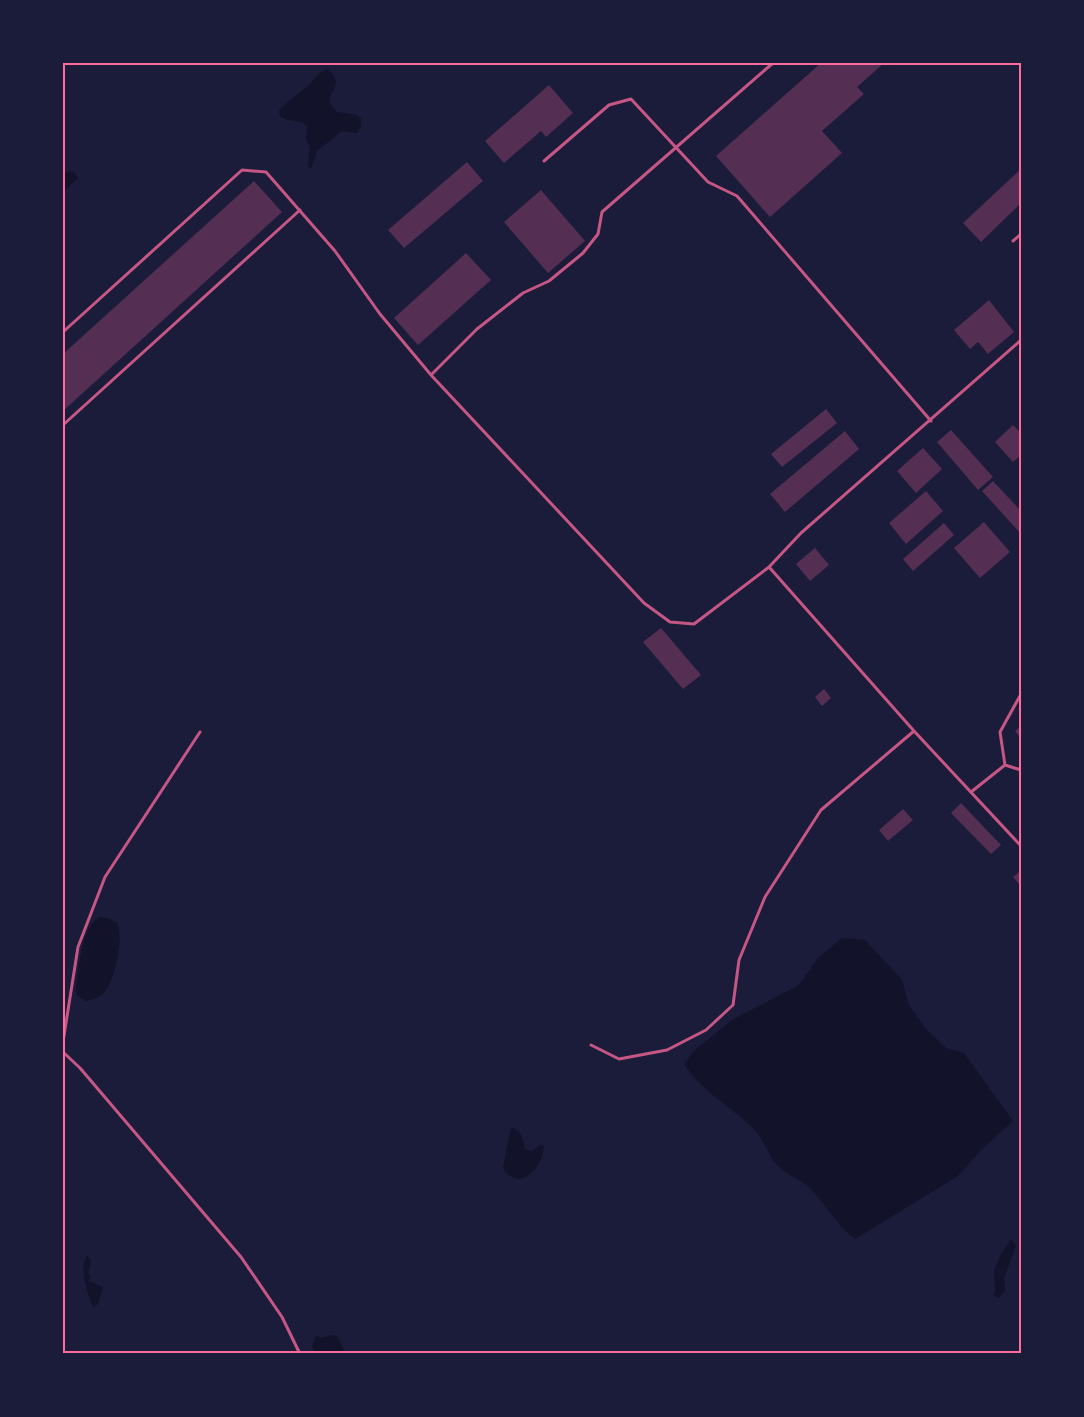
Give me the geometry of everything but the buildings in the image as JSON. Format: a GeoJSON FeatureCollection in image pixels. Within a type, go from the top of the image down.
{"type":"FeatureCollection","features":[{"type":"Feature","properties":{"kind":"lane"},"geometry":{"type":"LineString","coordinates":[[431,375],[477,329],[523,293],[549,281],[584,254],[598,234],[602,212],[773,63]]}},
{"type":"Feature","properties":{"kind":"lane"},"geometry":{"type":"LineString","coordinates":[[544,161],[609,105],[631,99],[708,182],[737,196],[931,421]]}},
{"type":"Feature","properties":{"kind":"lane"},"geometry":{"type":"LineString","coordinates":[[63,332],[242,170],[266,172],[335,251],[380,314],[431,375],[644,603],[670,622],[694,624],[770,567],[801,533],[1021,340]]}},
{"type":"Feature","properties":{"kind":"lane"},"geometry":{"type":"LineString","coordinates":[[63,424],[300,210]]}},
{"type":"Feature","properties":{"kind":"lane"},"geometry":{"type":"LineString","coordinates":[[1013,241],[1021,234]]}},
{"type":"Feature","properties":{"kind":"lane"},"geometry":{"type":"LineString","coordinates":[[770,567],[914,731],[1021,846]]}},
{"type":"Feature","properties":{"kind":"lane"},"geometry":{"type":"LineString","coordinates":[[1005,765],[999,732],[1021,694]]}},
{"type":"Feature","properties":{"kind":"lane"},"geometry":{"type":"LineString","coordinates":[[591,1045],[619,1059],[667,1050],[706,1030],[733,1005],[739,960],[765,897],[821,810],[914,731]]}},
{"type":"Feature","properties":{"kind":"lane"},"geometry":{"type":"LineString","coordinates":[[63,1042],[78,946],[105,877],[200,732]]}},
{"type":"Feature","properties":{"kind":"lane"},"geometry":{"type":"LineString","coordinates":[[971,792],[1005,765]]}},
{"type":"Feature","properties":{"kind":"lane"},"geometry":{"type":"LineString","coordinates":[[1005,765],[1021,770]]}},
{"type":"Feature","properties":{"kind":"lane"},"geometry":{"type":"LineString","coordinates":[[63,1052],[80,1068],[242,1257],[282,1317],[300,1354]]}},
{"type":"Feature","properties":{"kind":"shaded area"},"geometry":{"type":"Polygon","coordinates":[[[328,69],[336,82],[330,97],[331,103],[337,112],[357,115],[361,118],[361,127],[357,133],[342,131],[317,151],[311,169],[308,166],[310,148],[306,139],[307,126],[301,122],[283,118],[279,111],[319,74],[328,69]]]}},
{"type":"Feature","properties":{"kind":"shaded area"},"geometry":{"type":"Polygon","coordinates":[[[69,171],[74,172],[78,178],[63,192],[63,175],[69,171]]]}},
{"type":"Feature","properties":{"kind":"shaded area"},"geometry":{"type":"Polygon","coordinates":[[[99,917],[108,918],[117,923],[119,949],[115,970],[108,987],[100,996],[87,1001],[77,996],[78,970],[88,930],[99,917]]]}},
{"type":"Feature","properties":{"kind":"shaded area"},"geometry":{"type":"Polygon","coordinates":[[[842,938],[865,940],[902,980],[909,1005],[926,1029],[946,1048],[964,1053],[1013,1121],[981,1150],[958,1176],[855,1239],[810,1188],[776,1164],[751,1126],[707,1090],[684,1064],[694,1051],[732,1020],[799,985],[817,959],[842,938]]]}},
{"type":"Feature","properties":{"kind":"shaded area"},"geometry":{"type":"Polygon","coordinates":[[[511,1127],[518,1131],[525,1149],[532,1151],[540,1145],[544,1146],[543,1154],[535,1169],[523,1178],[516,1179],[503,1168],[511,1127]]]}},
{"type":"Feature","properties":{"kind":"shaded area"},"geometry":{"type":"Polygon","coordinates":[[[1011,1239],[1016,1245],[1004,1278],[1005,1291],[999,1298],[993,1295],[995,1292],[994,1271],[1011,1239]]]}},
{"type":"Feature","properties":{"kind":"shaded area"},"geometry":{"type":"Polygon","coordinates":[[[87,1255],[91,1261],[88,1273],[91,1277],[88,1281],[103,1287],[98,1304],[93,1307],[84,1274],[87,1255]]]}},
{"type":"Feature","properties":{"kind":"shaded area"},"geometry":{"type":"Polygon","coordinates":[[[316,1336],[322,1338],[337,1336],[346,1354],[316,1354],[312,1346],[316,1336]]]}}]}
